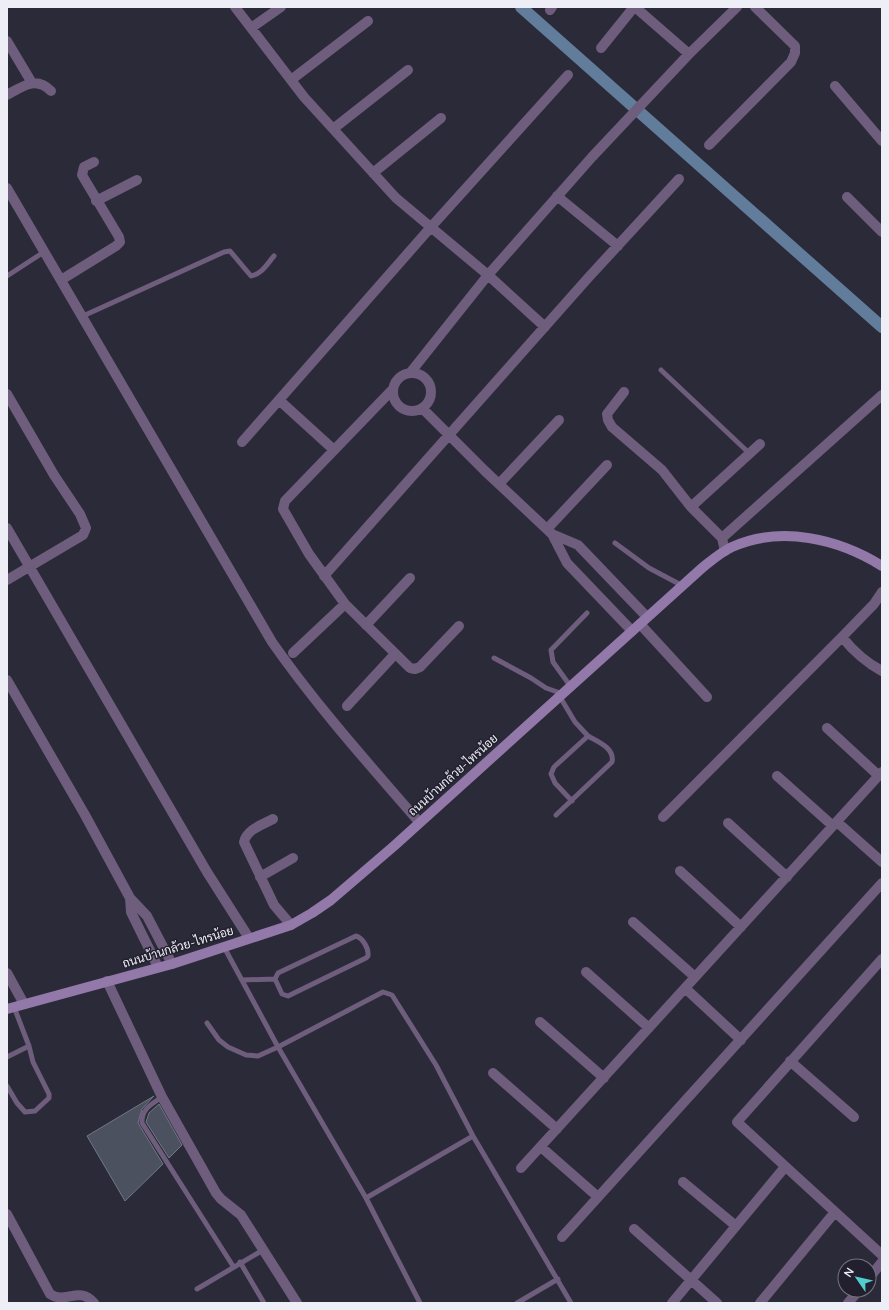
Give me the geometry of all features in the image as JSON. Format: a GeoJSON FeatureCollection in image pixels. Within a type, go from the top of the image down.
{"type":"FeatureCollection","features":[{"type":"Feature","properties":{"kind":"street"},"geometry":{"type":"LineString","coordinates":[[235,7],[291,80],[396,198],[488,275],[545,327]]}},
{"type":"Feature","properties":{"kind":"street"},"geometry":{"type":"LineString","coordinates":[[251,28],[280,7]]}},
{"type":"Feature","properties":{"kind":"street"},"geometry":{"type":"LineString","coordinates":[[601,48],[635,7],[689,54]]}},
{"type":"Feature","properties":{"kind":"street"},"geometry":{"type":"LineString","coordinates":[[410,373],[488,275],[558,196],[689,54],[737,7]]}},
{"type":"Feature","properties":{"kind":"street"},"geometry":{"type":"LineString","coordinates":[[709,145],[791,62],[795,53],[795,46],[755,7]]}},
{"type":"Feature","properties":{"kind":"street"},"geometry":{"type":"LineString","coordinates":[[291,80],[368,21]]}},
{"type":"Feature","properties":{"kind":"street"},"geometry":{"type":"LineString","coordinates":[[7,41],[32,83]]}},
{"type":"Feature","properties":{"kind":"street"},"geometry":{"type":"LineString","coordinates":[[333,129],[408,70]]}},
{"type":"Feature","properties":{"kind":"street"},"geometry":{"type":"LineString","coordinates":[[242,442],[431,227],[568,75]]}},
{"type":"Feature","properties":{"kind":"street"},"geometry":{"type":"LineString","coordinates":[[7,95],[32,83],[43,84],[51,91]]}},
{"type":"Feature","properties":{"kind":"street"},"geometry":{"type":"LineString","coordinates":[[835,86],[882,140]]}},
{"type":"Feature","properties":{"kind":"street"},"geometry":{"type":"LineString","coordinates":[[373,173],[441,118]]}},
{"type":"Feature","properties":{"kind":"street"},"geometry":{"type":"LineString","coordinates":[[62,280],[106,253],[120,242],[119,237],[96,201],[82,175],[84,167],[94,162]]}},
{"type":"Feature","properties":{"kind":"street"},"geometry":{"type":"LineString","coordinates":[[324,576],[450,436],[545,327],[679,179]]}},
{"type":"Feature","properties":{"kind":"street"},"geometry":{"type":"LineString","coordinates":[[96,201],[137,180]]}},
{"type":"Feature","properties":{"kind":"street"},"geometry":{"type":"LineString","coordinates":[[7,188],[272,642],[292,670],[360,755],[419,822]]}},
{"type":"Feature","properties":{"kind":"street"},"geometry":{"type":"LineString","coordinates":[[558,196],[618,246]]}},
{"type":"Feature","properties":{"kind":"street"},"geometry":{"type":"LineString","coordinates":[[847,197],[882,232]]}},
{"type":"Feature","properties":{"kind":"street"},"geometry":{"type":"LineString","coordinates":[[393,389],[394,399],[400,407],[409,411],[422,408],[427,404],[431,395],[430,385],[424,376],[415,372],[405,373],[397,379],[393,389],[285,501],[283,509],[286,517],[324,576],[345,604],[410,668],[417,669],[459,626]]}},
{"type":"Feature","properties":{"kind":"street"},"geometry":{"type":"LineString","coordinates":[[624,392],[607,414],[608,420],[612,427],[662,470],[691,507],[722,538],[725,551]]}},
{"type":"Feature","properties":{"kind":"street"},"geometry":{"type":"LineString","coordinates":[[7,394],[54,475],[80,514],[86,528],[83,535],[7,580]]}},
{"type":"Feature","properties":{"kind":"street"},"geometry":{"type":"LineString","coordinates":[[722,538],[882,395]]}},
{"type":"Feature","properties":{"kind":"street"},"geometry":{"type":"LineString","coordinates":[[279,400],[334,450]]}},
{"type":"Feature","properties":{"kind":"street"},"geometry":{"type":"LineString","coordinates":[[422,408],[549,532],[567,563],[632,631]]}},
{"type":"Feature","properties":{"kind":"street"},"geometry":{"type":"LineString","coordinates":[[499,484],[559,420]]}},
{"type":"Feature","properties":{"kind":"street"},"geometry":{"type":"LineString","coordinates":[[691,507],[760,444]]}},
{"type":"Feature","properties":{"kind":"street"},"geometry":{"type":"LineString","coordinates":[[549,532],[607,465]]}},
{"type":"Feature","properties":{"kind":"street"},"geometry":{"type":"LineString","coordinates":[[7,528],[207,872],[249,938]]}},
{"type":"Feature","properties":{"kind":"street"},"geometry":{"type":"LineString","coordinates":[[549,532],[578,545],[644,621],[706,697]]}},
{"type":"Feature","properties":{"kind":"street","name":"ถนนบ้านกล้วย-ไทรน้อย"},"geometry":{"type":"LineString","coordinates":[[15,1007],[172,964],[292,925],[331,900],[394,846],[632,631],[725,551],[744,542],[762,538],[804,537],[851,549],[882,566]]}},
{"type":"Feature","properties":{"kind":"street"},"geometry":{"type":"LineString","coordinates":[[366,625],[410,578]]}},
{"type":"Feature","properties":{"kind":"street"},"geometry":{"type":"LineString","coordinates":[[663,817],[842,637],[874,604],[882,592]]}},
{"type":"Feature","properties":{"kind":"street"},"geometry":{"type":"LineString","coordinates":[[293,653],[345,604]]}},
{"type":"Feature","properties":{"kind":"street"},"geometry":{"type":"LineString","coordinates":[[842,637],[854,652],[869,664],[882,671]]}},
{"type":"Feature","properties":{"kind":"street"},"geometry":{"type":"LineString","coordinates":[[347,706],[395,654]]}},
{"type":"Feature","properties":{"kind":"street"},"geometry":{"type":"LineString","coordinates":[[7,680],[85,815],[130,898],[147,916],[172,964]]}},
{"type":"Feature","properties":{"kind":"street"},"geometry":{"type":"LineString","coordinates":[[521,1168],[880,774],[827,728]]}},
{"type":"Feature","properties":{"kind":"street"},"geometry":{"type":"LineString","coordinates":[[776,776],[882,862]]}},
{"type":"Feature","properties":{"kind":"street"},"geometry":{"type":"LineString","coordinates":[[273,819],[250,832],[245,836],[244,842],[274,905],[292,925]]}},
{"type":"Feature","properties":{"kind":"street"},"geometry":{"type":"LineString","coordinates":[[728,823],[787,877]]}},
{"type":"Feature","properties":{"kind":"street"},"geometry":{"type":"LineString","coordinates":[[260,877],[293,858]]}},
{"type":"Feature","properties":{"kind":"street"},"geometry":{"type":"LineString","coordinates":[[680,871],[741,927]]}},
{"type":"Feature","properties":{"kind":"street"},"geometry":{"type":"LineString","coordinates":[[562,1237],[882,883]]}},
{"type":"Feature","properties":{"kind":"street"},"geometry":{"type":"LineString","coordinates":[[130,898],[131,912],[158,967]]}},
{"type":"Feature","properties":{"kind":"street"},"geometry":{"type":"LineString","coordinates":[[633,922],[695,977]]}},
{"type":"Feature","properties":{"kind":"street"},"geometry":{"type":"LineString","coordinates":[[882,959],[737,1122],[882,1255]]}},
{"type":"Feature","properties":{"kind":"street"},"geometry":{"type":"LineString","coordinates":[[586,972],[649,1028]]}},
{"type":"Feature","properties":{"kind":"street"},"geometry":{"type":"LineString","coordinates":[[7,973],[15,1007]]}},
{"type":"Feature","properties":{"kind":"street"},"geometry":{"type":"LineString","coordinates":[[107,981],[162,1098],[216,1192],[221,1199],[241,1215],[297,1303]]}},
{"type":"Feature","properties":{"kind":"street"},"geometry":{"type":"LineString","coordinates":[[685,988],[741,1040]]}},
{"type":"Feature","properties":{"kind":"street"},"geometry":{"type":"LineString","coordinates":[[540,1022],[604,1078]]}},
{"type":"Feature","properties":{"kind":"street"},"geometry":{"type":"LineString","coordinates":[[790,1061],[854,1117]]}},
{"type":"Feature","properties":{"kind":"street"},"geometry":{"type":"LineString","coordinates":[[493,1073],[557,1129]]}},
{"type":"Feature","properties":{"kind":"street"},"geometry":{"type":"LineString","coordinates":[[541,1147],[598,1197]]}},
{"type":"Feature","properties":{"kind":"street"},"geometry":{"type":"LineString","coordinates":[[672,1303],[785,1167]]}},
{"type":"Feature","properties":{"kind":"street"},"geometry":{"type":"LineString","coordinates":[[683,1182],[736,1226]]}},
{"type":"Feature","properties":{"kind":"street"},"geometry":{"type":"LineString","coordinates":[[760,1303],[835,1212]]}},
{"type":"Feature","properties":{"kind":"street"},"geometry":{"type":"LineString","coordinates":[[7,1214],[50,1294],[57,1298],[80,1294],[90,1298],[94,1303]]}},
{"type":"Feature","properties":{"kind":"street"},"geometry":{"type":"LineString","coordinates":[[634,1229],[692,1279],[717,1303]]}},
{"type":"Feature","properties":{"kind":"lane"},"geometry":{"type":"LineString","coordinates":[[83,316],[224,252],[230,251],[251,276],[257,274],[266,267],[274,256]]}},
{"type":"Feature","properties":{"kind":"lane"},"geometry":{"type":"LineString","coordinates":[[7,276],[44,252]]}},
{"type":"Feature","properties":{"kind":"lane"},"geometry":{"type":"LineString","coordinates":[[661,370],[749,453]]}},
{"type":"Feature","properties":{"kind":"lane"},"geometry":{"type":"LineString","coordinates":[[615,543],[648,568],[683,586]]}},
{"type":"Feature","properties":{"kind":"lane"},"geometry":{"type":"LineString","coordinates":[[556,815],[612,762],[612,753],[588,736],[575,722],[553,662],[551,650],[586,613]]}},
{"type":"Feature","properties":{"kind":"lane"},"geometry":{"type":"LineString","coordinates":[[494,658],[532,678],[546,688],[565,693]]}},
{"type":"Feature","properties":{"kind":"lane"},"geometry":{"type":"LineString","coordinates":[[572,801],[555,783],[551,774],[554,767],[588,736]]}},
{"type":"Feature","properties":{"kind":"lane"},"geometry":{"type":"LineString","coordinates":[[356,936],[360,938],[367,949],[368,956],[366,958],[288,996],[282,994],[275,979],[278,973],[356,936]]}},
{"type":"Feature","properties":{"kind":"lane"},"geometry":{"type":"LineString","coordinates":[[224,947],[278,1047],[366,1198],[420,1303]]}},
{"type":"Feature","properties":{"kind":"lane"},"geometry":{"type":"LineString","coordinates":[[242,980],[275,979]]}},
{"type":"Feature","properties":{"kind":"lane"},"geometry":{"type":"LineString","coordinates":[[207,1023],[219,1040],[237,1052],[246,1055],[258,1056],[383,992],[392,995],[436,1065],[474,1136],[571,1303]]}},
{"type":"Feature","properties":{"kind":"lane"},"geometry":{"type":"LineString","coordinates":[[7,1086],[17,1103],[25,1112],[35,1111],[48,1100],[49,1094],[33,1062],[15,1007]]}},
{"type":"Feature","properties":{"kind":"lane"},"geometry":{"type":"LineString","coordinates":[[7,1057],[29,1046]]}},
{"type":"Feature","properties":{"kind":"lane"},"geometry":{"type":"LineString","coordinates":[[162,1098],[144,1110],[141,1116],[142,1123],[233,1266]]}},
{"type":"Feature","properties":{"kind":"lane"},"geometry":{"type":"LineString","coordinates":[[366,1198],[474,1136]]}},
{"type":"Feature","properties":{"kind":"lane"},"geometry":{"type":"LineString","coordinates":[[197,1289],[233,1266],[263,1250]]}},
{"type":"Feature","properties":{"kind":"lane"},"geometry":{"type":"LineString","coordinates":[[240,1262],[264,1303]]}},
{"type":"Feature","properties":{"kind":"lane"},"geometry":{"type":"LineString","coordinates":[[517,1303],[558,1279]]}},
{"type":"Feature","properties":{"kind":"building"},"geometry":{"type":"Polygon","coordinates":[[[154,1096],[142,1109],[138,1123],[163,1164],[125,1201],[87,1136],[154,1096]]]}},
{"type":"Feature","properties":{"kind":"building"},"geometry":{"type":"Polygon","coordinates":[[[159,1104],[182,1145],[169,1158],[146,1122],[149,1113],[159,1104]]]}},
{"type":"Feature","properties":{"kind":"waterway"},"geometry":{"type":"LineString","coordinates":[[521,7],[882,327]]}}]}
